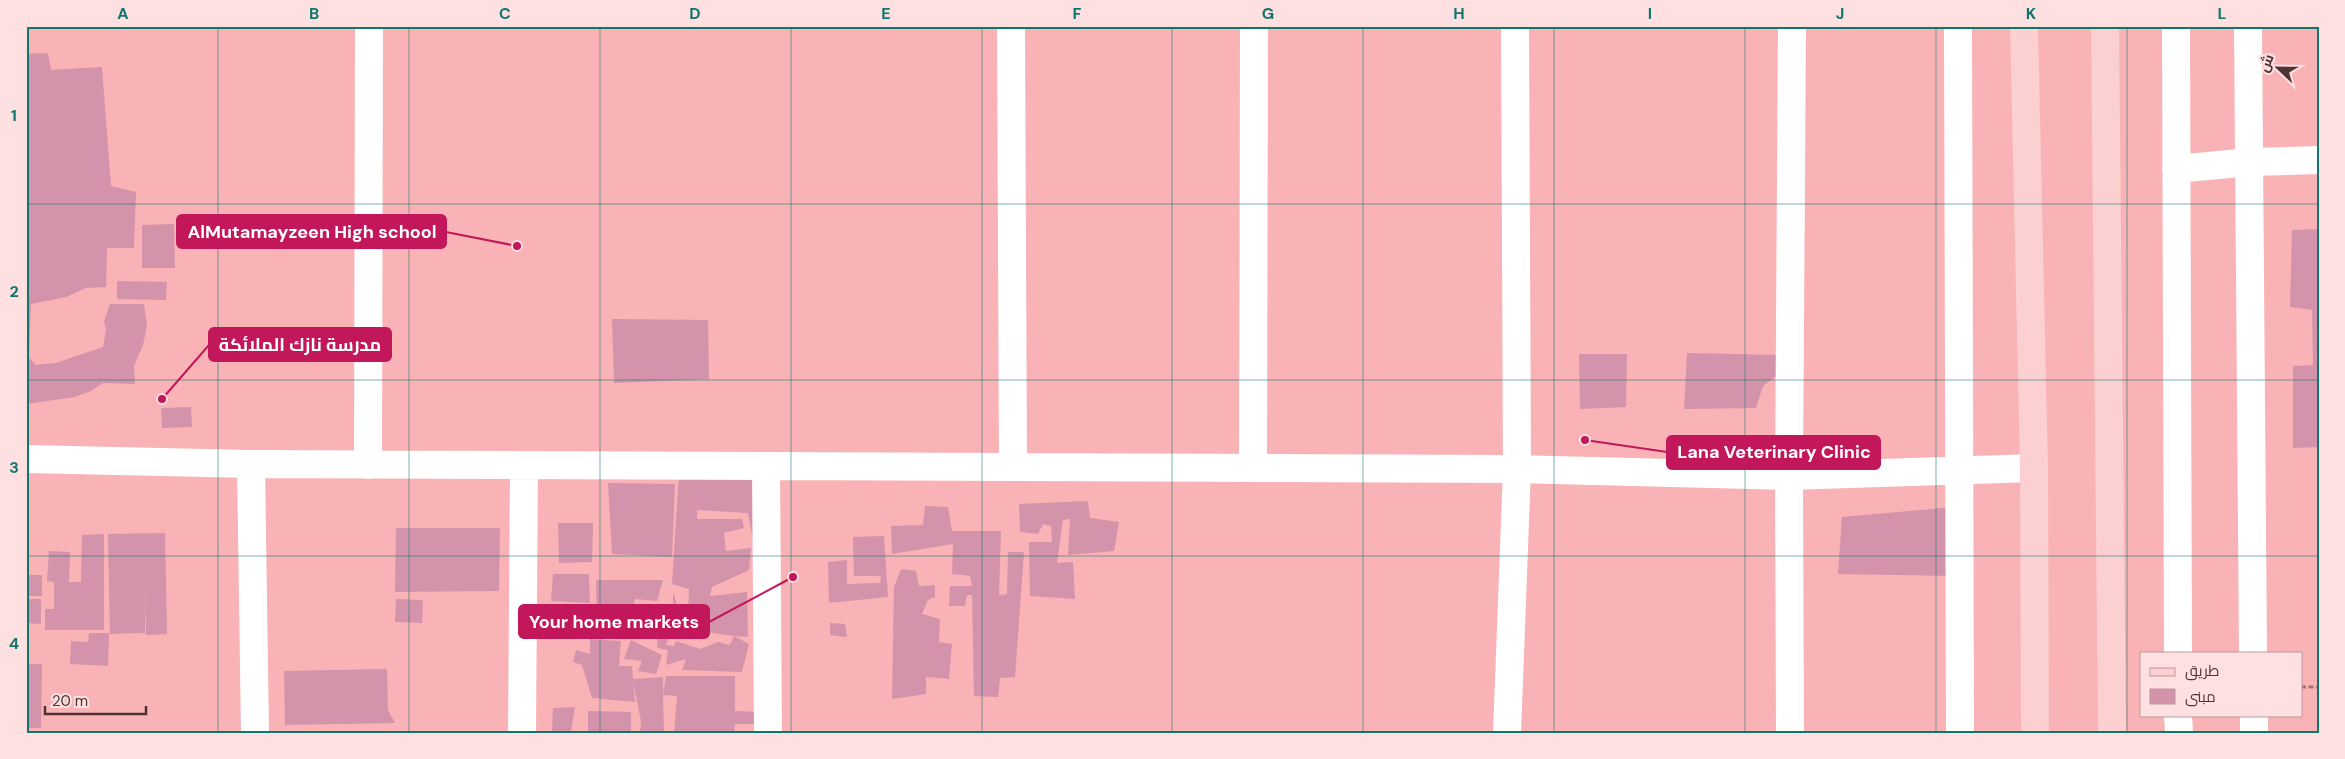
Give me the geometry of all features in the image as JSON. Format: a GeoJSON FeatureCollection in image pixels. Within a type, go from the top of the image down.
{"type":"FeatureCollection","features":[{"type":"Feature","properties":{"kind":"main road"},"geometry":{"type":"LineString","coordinates":[[2024,26],[2034,468],[2035,733]]}},
{"type":"Feature","properties":{"kind":"main road"},"geometry":{"type":"LineString","coordinates":[[2104,26],[2112,733]]}},
{"type":"Feature","properties":{"kind":"street"},"geometry":{"type":"LineString","coordinates":[[368,464],[369,26]]}},
{"type":"Feature","properties":{"kind":"street"},"geometry":{"type":"LineString","coordinates":[[1011,26],[1012,467]]}},
{"type":"Feature","properties":{"kind":"street"},"geometry":{"type":"LineString","coordinates":[[1253,468],[1254,26]]}},
{"type":"Feature","properties":{"kind":"street"},"geometry":{"type":"LineString","coordinates":[[1507,733],[1517,469],[1515,26]]}},
{"type":"Feature","properties":{"kind":"street"},"geometry":{"type":"LineString","coordinates":[[1790,733],[1789,476],[1792,26]]}},
{"type":"Feature","properties":{"kind":"street"},"geometry":{"type":"LineString","coordinates":[[1958,26],[1960,733]]}},
{"type":"Feature","properties":{"kind":"street"},"geometry":{"type":"LineString","coordinates":[[2176,26],[2178,652]]}},
{"type":"Feature","properties":{"kind":"street"},"geometry":{"type":"LineString","coordinates":[[2248,26],[2253,652]]}},
{"type":"Feature","properties":{"kind":"street"},"geometry":{"type":"LineString","coordinates":[[2176,169],[2250,162],[2319,160]]}},
{"type":"Feature","properties":{"kind":"street"},"geometry":{"type":"LineString","coordinates":[[26,459],[250,464],[524,466],[1517,469],[1789,476],[2034,468]]}},
{"type":"Feature","properties":{"kind":"street"},"geometry":{"type":"LineString","coordinates":[[250,464],[255,733]]}},
{"type":"Feature","properties":{"kind":"street"},"geometry":{"type":"LineString","coordinates":[[522,733],[524,466]]}},
{"type":"Feature","properties":{"kind":"street"},"geometry":{"type":"LineString","coordinates":[[766,466],[768,733]]}},
{"type":"Feature","properties":{"kind":"street"},"geometry":{"type":"LineString","coordinates":[[2178,716],[2178,733]]}},
{"type":"Feature","properties":{"kind":"street"},"geometry":{"type":"LineString","coordinates":[[2254,716],[2254,733]]}},
{"type":"Feature","properties":{"kind":"path"},"geometry":{"type":"LineString","coordinates":[[2302,687],[2319,687]]}},
{"type":"Feature","properties":{"kind":"building"},"geometry":{"type":"Polygon","coordinates":[[[48,53],[51,70],[102,67],[111,186],[136,192],[134,248],[107,248],[106,287],[86,288],[66,297],[31,304],[29,358],[36,365],[56,363],[103,347],[106,330],[104,321],[110,304],[144,304],[147,326],[143,345],[134,366],[135,384],[103,383],[91,391],[75,397],[26,404],[26,54],[48,53]]]}},
{"type":"Feature","properties":{"kind":"building"},"geometry":{"type":"Polygon","coordinates":[[[174,224],[175,268],[142,268],[142,225],[174,224]]]}},
{"type":"Feature","properties":{"kind":"building"},"geometry":{"type":"Polygon","coordinates":[[[2319,229],[2319,447],[2293,448],[2293,366],[2313,365],[2312,310],[2290,307],[2292,230],[2319,229]]]}},
{"type":"Feature","properties":{"kind":"building"},"geometry":{"type":"Polygon","coordinates":[[[117,281],[167,282],[166,300],[117,299],[117,281]]]}},
{"type":"Feature","properties":{"kind":"building"},"geometry":{"type":"Polygon","coordinates":[[[612,319],[708,320],[709,379],[614,383],[612,319]]]}},
{"type":"Feature","properties":{"kind":"building"},"geometry":{"type":"Polygon","coordinates":[[[1687,353],[1780,355],[1779,374],[1763,386],[1756,408],[1684,409],[1687,353]]]}},
{"type":"Feature","properties":{"kind":"building"},"geometry":{"type":"Polygon","coordinates":[[[1579,354],[1627,354],[1626,407],[1580,409],[1579,354]]]}},
{"type":"Feature","properties":{"kind":"building"},"geometry":{"type":"Polygon","coordinates":[[[191,407],[192,427],[162,428],[161,408],[191,407]]]}},
{"type":"Feature","properties":{"kind":"building"},"geometry":{"type":"Polygon","coordinates":[[[679,474],[762,474],[759,571],[748,513],[697,510],[697,519],[742,519],[744,528],[724,533],[726,551],[751,548],[749,570],[712,587],[710,596],[747,592],[748,637],[698,631],[673,631],[673,592],[679,611],[688,612],[689,589],[672,584],[679,474]]]}},
{"type":"Feature","properties":{"kind":"building"},"geometry":{"type":"Polygon","coordinates":[[[608,483],[675,484],[672,557],[612,554],[608,483]]]}},
{"type":"Feature","properties":{"kind":"building"},"geometry":{"type":"Polygon","coordinates":[[[1088,501],[1090,518],[1119,522],[1114,551],[1068,555],[1070,519],[1063,520],[1057,563],[1073,562],[1075,599],[1030,596],[1029,542],[1052,542],[1051,526],[1043,524],[1038,534],[1020,532],[1019,504],[1088,501]]]}},
{"type":"Feature","properties":{"kind":"building"},"geometry":{"type":"Polygon","coordinates":[[[925,506],[948,507],[952,531],[1001,531],[999,595],[1007,594],[1008,552],[1024,552],[1015,677],[1000,678],[998,697],[974,696],[972,595],[967,595],[965,606],[949,606],[950,586],[972,586],[970,576],[952,574],[953,544],[892,554],[891,526],[923,525],[925,506]]]}},
{"type":"Feature","properties":{"kind":"building"},"geometry":{"type":"Polygon","coordinates":[[[1954,507],[1955,576],[1838,574],[1842,517],[1954,507]]]}},
{"type":"Feature","properties":{"kind":"building"},"geometry":{"type":"Polygon","coordinates":[[[558,523],[593,523],[592,562],[559,563],[558,523]]]}},
{"type":"Feature","properties":{"kind":"building"},"geometry":{"type":"Polygon","coordinates":[[[396,528],[500,528],[499,591],[395,592],[396,528]]]}},
{"type":"Feature","properties":{"kind":"building"},"geometry":{"type":"Polygon","coordinates":[[[165,533],[167,634],[146,635],[145,592],[145,633],[110,634],[108,534],[165,533]]]}},
{"type":"Feature","properties":{"kind":"building"},"geometry":{"type":"Polygon","coordinates":[[[104,534],[104,630],[45,630],[45,609],[54,609],[54,582],[47,581],[49,551],[70,552],[69,582],[81,582],[82,535],[104,534]]]}},
{"type":"Feature","properties":{"kind":"building"},"geometry":{"type":"Polygon","coordinates":[[[884,536],[888,597],[829,603],[828,562],[847,560],[847,584],[880,583],[881,576],[854,576],[853,537],[884,536]]]}},
{"type":"Feature","properties":{"kind":"building"},"geometry":{"type":"Polygon","coordinates":[[[901,569],[916,571],[919,586],[935,585],[935,597],[928,600],[922,614],[940,619],[939,642],[952,644],[949,679],[926,677],[926,694],[892,699],[894,587],[901,569]]]}},
{"type":"Feature","properties":{"kind":"building"},"geometry":{"type":"Polygon","coordinates":[[[553,574],[589,574],[590,603],[551,601],[553,574]]]}},
{"type":"Feature","properties":{"kind":"building"},"geometry":{"type":"Polygon","coordinates":[[[26,575],[42,575],[42,596],[26,596],[26,575]]]}},
{"type":"Feature","properties":{"kind":"building"},"geometry":{"type":"Polygon","coordinates":[[[596,580],[663,580],[657,601],[635,599],[632,610],[650,613],[646,632],[597,631],[596,580]]]}},
{"type":"Feature","properties":{"kind":"building"},"geometry":{"type":"Polygon","coordinates":[[[26,599],[41,599],[41,624],[26,623],[26,599]]]}},
{"type":"Feature","properties":{"kind":"building"},"geometry":{"type":"Polygon","coordinates":[[[396,599],[423,600],[422,623],[395,622],[396,599]]]}},
{"type":"Feature","properties":{"kind":"building"},"geometry":{"type":"Polygon","coordinates":[[[830,623],[845,624],[847,637],[830,635],[830,623]]]}},
{"type":"Feature","properties":{"kind":"building"},"geometry":{"type":"Polygon","coordinates":[[[89,633],[109,633],[108,666],[70,664],[71,641],[88,642],[89,633]]]}},
{"type":"Feature","properties":{"kind":"building"},"geometry":{"type":"Polygon","coordinates":[[[658,634],[668,638],[666,645],[674,646],[676,641],[700,649],[718,642],[730,645],[734,636],[749,644],[742,672],[682,670],[686,659],[666,665],[668,650],[657,648],[658,634]]]}},
{"type":"Feature","properties":{"kind":"building"},"geometry":{"type":"Polygon","coordinates":[[[590,639],[621,641],[619,666],[632,666],[633,679],[663,677],[664,733],[640,733],[641,721],[633,682],[635,702],[592,698],[582,665],[573,662],[576,650],[590,654],[590,639]]]}},
{"type":"Feature","properties":{"kind":"building"},"geometry":{"type":"Polygon","coordinates":[[[631,640],[662,655],[656,674],[638,671],[642,661],[624,659],[631,640]]]}},
{"type":"Feature","properties":{"kind":"building"},"geometry":{"type":"Polygon","coordinates":[[[26,664],[42,664],[41,728],[26,728],[26,664]]]}},
{"type":"Feature","properties":{"kind":"building"},"geometry":{"type":"Polygon","coordinates":[[[387,669],[388,710],[395,723],[285,725],[284,671],[387,669]]]}},
{"type":"Feature","properties":{"kind":"building"},"geometry":{"type":"Polygon","coordinates":[[[666,676],[735,676],[735,711],[760,712],[759,724],[735,724],[734,733],[674,733],[677,696],[663,695],[666,676]]]}},
{"type":"Feature","properties":{"kind":"building"},"geometry":{"type":"Polygon","coordinates":[[[575,707],[571,731],[552,731],[553,708],[575,707]]]}},
{"type":"Feature","properties":{"kind":"building"},"geometry":{"type":"Polygon","coordinates":[[[588,711],[631,712],[631,733],[588,733],[588,711]]]}},
{"type":"Feature","properties":{"kind":"place","name":"AlMutamayzeen High school"},"geometry":{"type":"Point","coordinates":[517,246]}},
{"type":"Feature","properties":{"kind":"place","name":"مدرسة نازك الملائكة"},"geometry":{"type":"Point","coordinates":[162,399]}},
{"type":"Feature","properties":{"kind":"place","name":"Lana Veterinary Clinic"},"geometry":{"type":"Point","coordinates":[1585,440]}},
{"type":"Feature","properties":{"kind":"place","name":"Your home markets"},"geometry":{"type":"Point","coordinates":[793,577]}}]}
